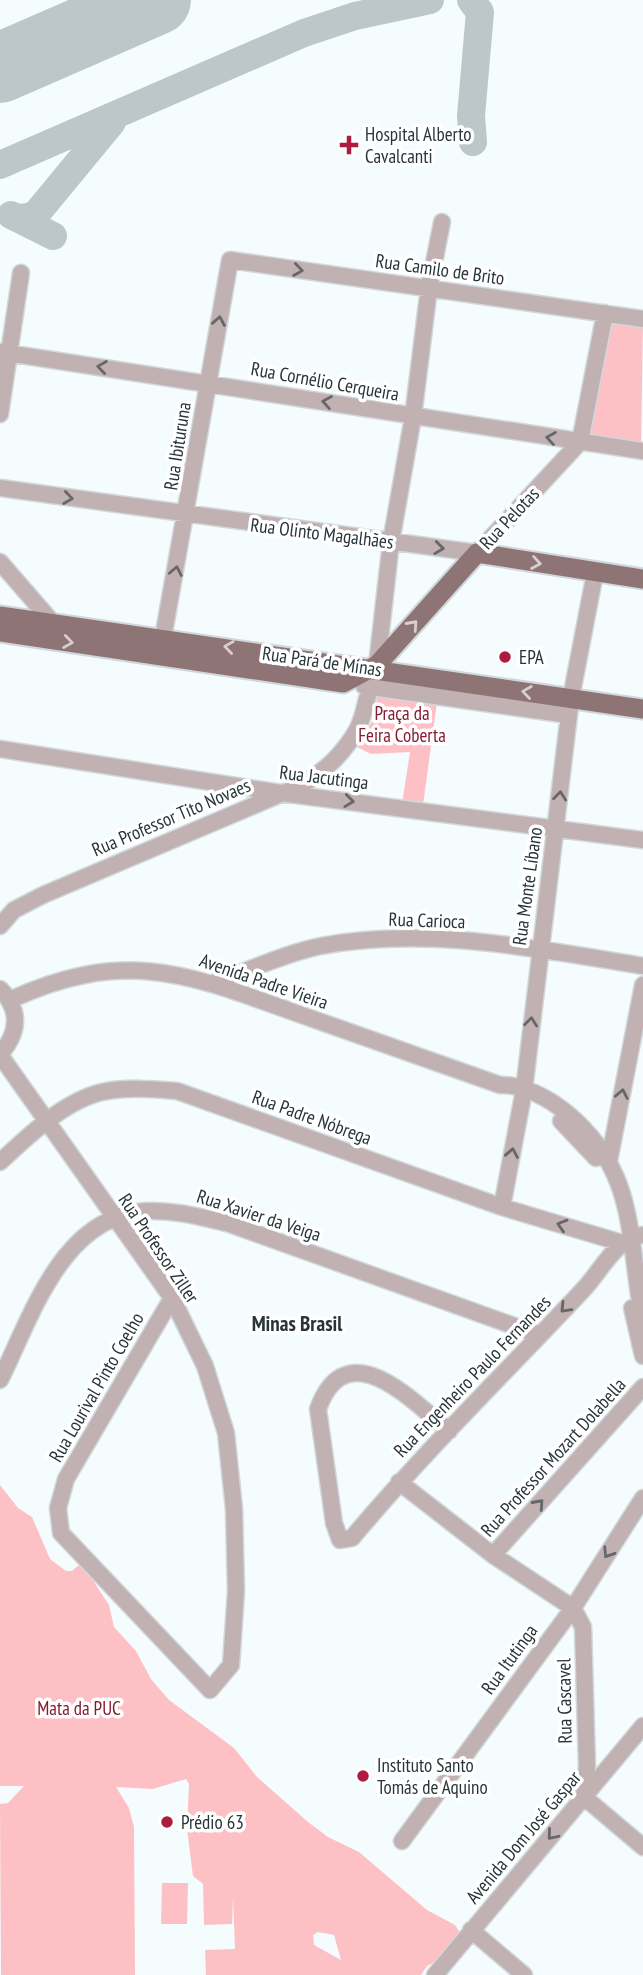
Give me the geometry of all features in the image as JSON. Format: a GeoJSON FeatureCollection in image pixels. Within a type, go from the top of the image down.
{"type":"FeatureCollection","features":[{"type":"Feature","properties":{"kind":"main road","name":"Rua Olinto Magalhães"},"geometry":{"type":"LineString","coordinates":[[477,553],[643,579]]}},
{"type":"Feature","properties":{"kind":"main road","name":"Rua Pelotas"},"geometry":{"type":"LineString","coordinates":[[343,683],[378,673],[477,553]]}},
{"type":"Feature","properties":{"kind":"main road","name":"Rua Pará de Minas"},"geometry":{"type":"LineString","coordinates":[[0,615],[163,638],[570,707],[643,709]]}},
{"type":"Feature","properties":{"kind":"main road","name":"Rua Pará de Minas"},"geometry":{"type":"LineString","coordinates":[[0,632],[343,683]]}},
{"type":"Feature","properties":{"kind":"street","name":"Rua Professor Tito Novaes"},"geometry":{"type":"LineString","coordinates":[[0,926],[13,910],[43,895],[302,785],[337,759],[358,728],[378,673],[391,542],[414,417],[429,288],[442,222]]}},
{"type":"Feature","properties":{"kind":"street","name":"Rua Camilo de Brito"},"geometry":{"type":"LineString","coordinates":[[230,260],[643,319]]}},
{"type":"Feature","properties":{"kind":"street","name":"Rua Ibituruna"},"geometry":{"type":"LineString","coordinates":[[163,638],[187,515],[230,260]]}},
{"type":"Feature","properties":{"kind":"street"},"geometry":{"type":"LineString","coordinates":[[0,414],[5,353],[21,273]]}},
{"type":"Feature","properties":{"kind":"street"},"geometry":{"type":"LineString","coordinates":[[580,442],[605,313]]}},
{"type":"Feature","properties":{"kind":"street","name":"Rua Cornélio Cerqueira"},"geometry":{"type":"LineString","coordinates":[[5,353],[643,452]]}},
{"type":"Feature","properties":{"kind":"street","name":"Rua Pelotas"},"geometry":{"type":"LineString","coordinates":[[477,553],[580,442]]}},
{"type":"Feature","properties":{"kind":"street","name":"Rua Olinto Magalhães"},"geometry":{"type":"LineString","coordinates":[[0,488],[477,553]]}},
{"type":"Feature","properties":{"kind":"street"},"geometry":{"type":"LineString","coordinates":[[0,562],[53,623]]}},
{"type":"Feature","properties":{"kind":"street","name":"Rua Monte Líbano"},"geometry":{"type":"LineString","coordinates":[[502,1206],[523,1094],[570,707],[595,573]]}},
{"type":"Feature","properties":{"kind":"street","name":"Rua Pará de Minas"},"geometry":{"type":"LineString","coordinates":[[378,673],[570,707]]}},
{"type":"Feature","properties":{"kind":"street","name":"Rua Jacutinga"},"geometry":{"type":"LineString","coordinates":[[0,749],[281,793],[643,840]]}},
{"type":"Feature","properties":{"kind":"street","name":"Rua Carioca"},"geometry":{"type":"LineString","coordinates":[[215,982],[318,947],[369,940],[425,939],[539,950],[643,966]]}},
{"type":"Feature","properties":{"kind":"street","name":"Avenida Padre Vieira"},"geometry":{"type":"LineString","coordinates":[[5,995],[48,982],[105,971],[157,971],[215,982],[500,1085],[512,1085],[523,1094]]}},
{"type":"Feature","properties":{"kind":"street"},"geometry":{"type":"LineString","coordinates":[[609,1161],[643,985]]}},
{"type":"Feature","properties":{"kind":"street"},"geometry":{"type":"LineString","coordinates":[[0,1054],[10,1043],[15,1029],[15,1014],[5,995]]}},
{"type":"Feature","properties":{"kind":"street","name":"Rua Professor Ziller"},"geometry":{"type":"LineString","coordinates":[[0,1054],[113,1218],[172,1298],[205,1366],[226,1433],[234,1509],[236,1591],[231,1665],[210,1690]]}},
{"type":"Feature","properties":{"kind":"street","name":"Rua Padre Nóbrega"},"geometry":{"type":"LineString","coordinates":[[0,1161],[47,1120],[99,1093],[133,1088],[177,1091],[502,1206],[632,1238]]}},
{"type":"Feature","properties":{"kind":"street"},"geometry":{"type":"LineString","coordinates":[[523,1094],[557,1105],[591,1133],[609,1161],[621,1186],[632,1238],[643,1319]]}},
{"type":"Feature","properties":{"kind":"street"},"geometry":{"type":"LineString","coordinates":[[523,1094],[558,1118],[594,1155],[614,1194],[632,1238],[632,1312],[643,1356]]}},
{"type":"Feature","properties":{"kind":"street","name":"Rua Xavier da Veiga"},"geometry":{"type":"LineString","coordinates":[[0,1380],[55,1271],[80,1239],[113,1218],[145,1211],[177,1212],[227,1223],[539,1335]]}},
{"type":"Feature","properties":{"kind":"street","name":"Rua Engenheiro Paulo Fernandes"},"geometry":{"type":"LineString","coordinates":[[449,1431],[383,1377],[368,1372],[342,1376],[324,1392],[318,1409],[334,1523],[340,1540],[352,1538],[399,1482],[449,1431],[632,1238]]}},
{"type":"Feature","properties":{"kind":"street","name":"Rua Lourival Pinto Coelho"},"geometry":{"type":"LineString","coordinates":[[172,1298],[66,1479],[58,1508],[61,1533],[210,1690]]}},
{"type":"Feature","properties":{"kind":"street","name":"Rua Professor Mozart Dolabella"},"geometry":{"type":"LineString","coordinates":[[494,1555],[643,1387]]}},
{"type":"Feature","properties":{"kind":"street"},"geometry":{"type":"LineString","coordinates":[[399,1482],[494,1555],[573,1608]]}},
{"type":"Feature","properties":{"kind":"street","name":"Rua Itutinga"},"geometry":{"type":"LineString","coordinates":[[402,1841],[573,1608],[643,1498]]}},
{"type":"Feature","properties":{"kind":"street","name":"Rua Cascavel"},"geometry":{"type":"LineString","coordinates":[[573,1608],[583,1627],[587,1766],[584,1797]]}},
{"type":"Feature","properties":{"kind":"street","name":"Avenida Dom José Gaspar"},"geometry":{"type":"LineString","coordinates":[[435,1975],[643,1726]]}},
{"type":"Feature","properties":{"kind":"street"},"geometry":{"type":"LineString","coordinates":[[584,1797],[643,1847]]}},
{"type":"Feature","properties":{"kind":"street"},"geometry":{"type":"LineString","coordinates":[[471,1930],[524,1975]]}},
{"type":"Feature","properties":{"kind":"green space"},"geometry":{"type":"Polygon","coordinates":[[[609,318],[643,323],[641,447],[584,439],[609,318]]]}},
{"type":"Feature","properties":{"kind":"green space","name":"Praça da Feira Coberta"},"geometry":{"type":"Polygon","coordinates":[[[378,690],[437,702],[423,805],[402,804],[410,752],[371,754],[357,747],[374,718],[378,690]]]}},
{"type":"Feature","properties":{"kind":"green space","name":"Mata da PUC"},"geometry":{"type":"Polygon","coordinates":[[[0,1485],[18,1508],[32,1517],[50,1559],[66,1571],[72,1571],[81,1563],[85,1568],[109,1605],[114,1627],[136,1651],[151,1679],[169,1700],[234,1748],[257,1777],[308,1822],[328,1837],[359,1852],[427,1910],[455,1925],[462,1936],[448,1955],[427,1966],[421,1975],[206,1975],[205,1950],[235,1949],[233,1897],[232,1924],[204,1925],[203,1884],[193,1876],[187,1829],[189,1784],[186,1779],[153,1789],[116,1787],[129,1808],[134,1827],[135,1975],[1,1975],[0,1804],[8,1803],[24,1786],[0,1786],[0,1485]],[[318,1932],[313,1935],[314,1945],[341,1960],[334,1935],[318,1932]]]}},
{"type":"Feature","properties":{"kind":"green space"},"geometry":{"type":"Polygon","coordinates":[[[162,1883],[188,1883],[187,1924],[161,1924],[162,1883]]]}},
{"type":"Feature","properties":{"kind":"taxiway"},"geometry":{"type":"LineString","coordinates":[[86,0],[91,14],[103,23]]}},
{"type":"Feature","properties":{"kind":"taxiway"},"geometry":{"type":"LineString","coordinates":[[0,165],[304,33],[355,16],[430,0]]}},
{"type":"Feature","properties":{"kind":"taxiway"},"geometry":{"type":"LineString","coordinates":[[471,0],[480,12],[471,116],[473,142]]}},
{"type":"Feature","properties":{"kind":"taxiway"},"geometry":{"type":"LineString","coordinates":[[17,218],[37,213],[112,122]]}},
{"type":"Feature","properties":{"kind":"taxiway"},"geometry":{"type":"LineString","coordinates":[[11,215],[53,236]]}},
{"type":"Feature","properties":{"kind":"runway"},"geometry":{"type":"LineString","coordinates":[[0,68],[156,0]]}},
{"type":"Feature","properties":{"kind":"place","name":"Hospital Alberto Cavalcanti"},"geometry":{"type":"Point","coordinates":[349,145]}},
{"type":"Feature","properties":{"kind":"place","name":"EPA"},"geometry":{"type":"Point","coordinates":[505,657]}},
{"type":"Feature","properties":{"kind":"place","name":"Instituto Santo Tomás de Aquino"},"geometry":{"type":"Point","coordinates":[363,1776]}},
{"type":"Feature","properties":{"kind":"place","name":"Prédio 63"},"geometry":{"type":"Point","coordinates":[167,1822]}},
{"type":"Feature","properties":{"kind":"district","name":"Minas Brasil"},"geometry":{"type":"Point","coordinates":[297,1323]}}]}
